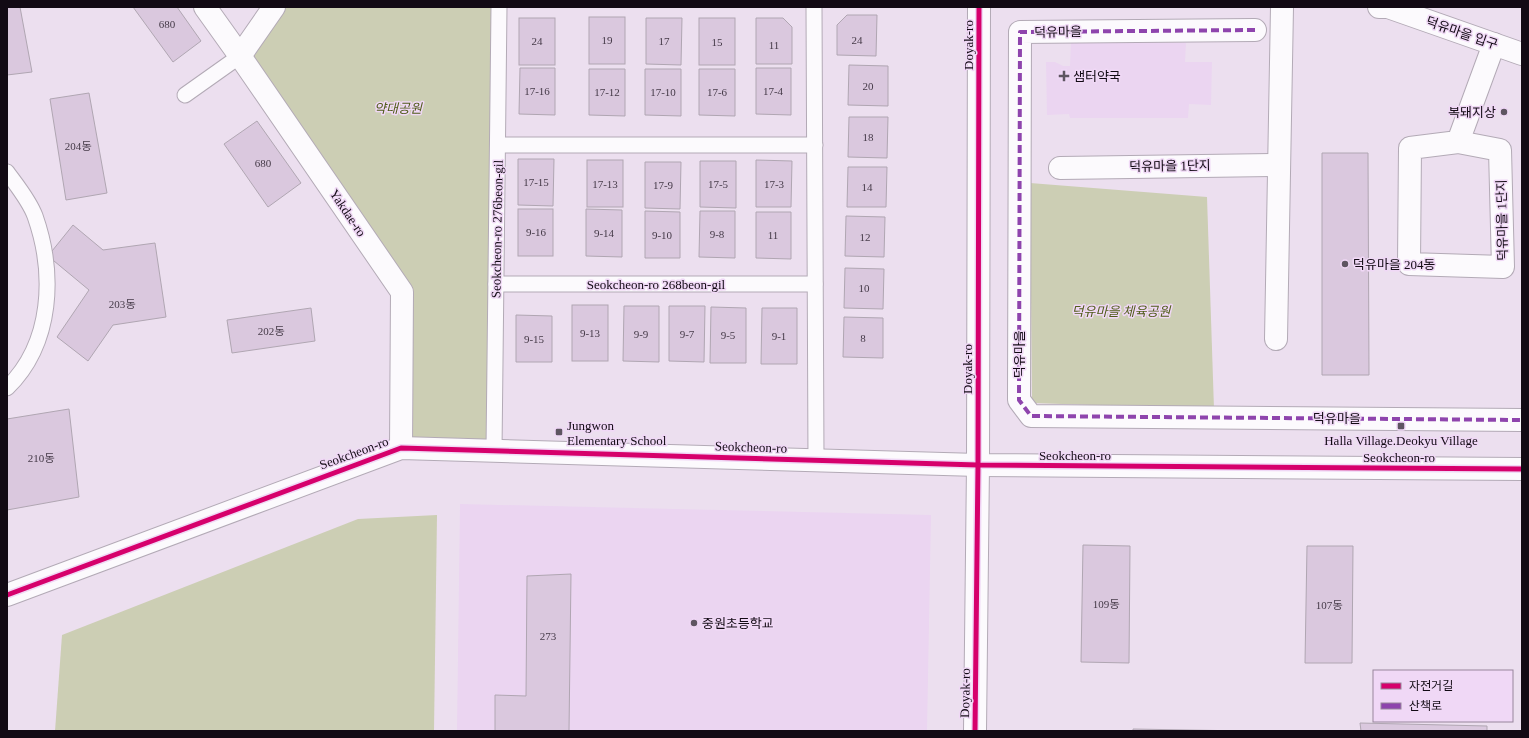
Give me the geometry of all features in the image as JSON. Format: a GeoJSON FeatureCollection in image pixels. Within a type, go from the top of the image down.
{"type":"FeatureCollection","features":[{"type":"Feature","properties":{"kind":"street","name":"Yakdae-ro"},"geometry":{"type":"LineString","coordinates":[[205,7],[402,292],[401,448]]}},
{"type":"Feature","properties":{"kind":"street"},"geometry":{"type":"LineString","coordinates":[[240,56],[274,7]]}},
{"type":"Feature","properties":{"kind":"street","name":"Doyak-ro"},"geometry":{"type":"LineString","coordinates":[[975,731],[978,465],[979,7]]}},
{"type":"Feature","properties":{"kind":"street"},"geometry":{"type":"LineString","coordinates":[[1276,339],[1282,7]]}},
{"type":"Feature","properties":{"kind":"street","name":"덕유마을 입구"},"geometry":{"type":"LineString","coordinates":[[1379,7],[1388,7],[1522,54]]}},
{"type":"Feature","properties":{"kind":"street","name":"덕유마을"},"geometry":{"type":"LineString","coordinates":[[1255,30],[1020,32],[1019,400],[1031,416],[1522,420]]}},
{"type":"Feature","properties":{"kind":"street"},"geometry":{"type":"LineString","coordinates":[[1458,142],[1494,44]]}},
{"type":"Feature","properties":{"kind":"street","name":"덕유마을 1단지"},"geometry":{"type":"LineString","coordinates":[[1458,142],[1500,150],[1503,267],[1409,264],[1410,148],[1458,142]]}},
{"type":"Feature","properties":{"kind":"street","name":"덕유마을 1단지"},"geometry":{"type":"LineString","coordinates":[[1060,168],[1279,165]]}},
{"type":"Feature","properties":{"kind":"street","name":"Seokcheon-ro"},"geometry":{"type":"LineString","coordinates":[[7,595],[401,448],[978,465],[1522,469]]}},
{"type":"Feature","properties":{"kind":"lane","name":"Seokcheon-ro 276beon-gil"},"geometry":{"type":"LineString","coordinates":[[494,450],[499,7]]}},
{"type":"Feature","properties":{"kind":"lane"},"geometry":{"type":"LineString","coordinates":[[814,7],[816,460]]}},
{"type":"Feature","properties":{"kind":"lane"},"geometry":{"type":"LineString","coordinates":[[185,94],[240,56]]}},
{"type":"Feature","properties":{"kind":"lane"},"geometry":{"type":"LineString","coordinates":[[498,145],[815,145]]}},
{"type":"Feature","properties":{"kind":"lane"},"geometry":{"type":"LineString","coordinates":[[7,172],[23,194],[34,215],[42,245],[48,282],[44,318],[33,352],[19,376],[7,388]]}},
{"type":"Feature","properties":{"kind":"lane","name":"Seokcheon-ro 268beon-gil"},"geometry":{"type":"LineString","coordinates":[[496,284],[816,284]]}},
{"type":"Feature","properties":{"kind":"shaded area"},"geometry":{"type":"Polygon","coordinates":[[[1071,42],[1186,43],[1185,62],[1212,62],[1211,105],[1189,104],[1188,118],[1070,118],[1069,114],[1047,115],[1046,62],[1055,62],[1063,66],[1070,66],[1071,42]]]}},
{"type":"Feature","properties":{"kind":"shaded area","name":"중원초등학교"},"geometry":{"type":"Polygon","coordinates":[[[460,504],[931,515],[927,731],[457,731],[460,504]]]}},
{"type":"Feature","properties":{"kind":"green space","name":"약대공원"},"geometry":{"type":"Polygon","coordinates":[[[274,7],[499,7],[494,450],[401,448],[402,292],[240,56],[274,7]]]}},
{"type":"Feature","properties":{"kind":"green space","name":"덕유마을 체육공원"},"geometry":{"type":"Polygon","coordinates":[[[1030,183],[1207,197],[1214,409],[1032,403],[1030,183]]]}},
{"type":"Feature","properties":{"kind":"green space"},"geometry":{"type":"Polygon","coordinates":[[[437,515],[434,731],[55,731],[62,635],[358,519],[437,515]]]}},
{"type":"Feature","properties":{"kind":"building"},"geometry":{"type":"Polygon","coordinates":[[[7,7],[20,7],[32,72],[7,75],[7,7]]]}},
{"type":"Feature","properties":{"kind":"building"},"geometry":{"type":"Polygon","coordinates":[[[133,7],[177,7],[201,41],[173,62],[133,7]]]}},
{"type":"Feature","properties":{"kind":"building"},"geometry":{"type":"Polygon","coordinates":[[[847,15],[877,15],[876,56],[837,55],[837,25],[847,15]]]}},
{"type":"Feature","properties":{"kind":"building"},"geometry":{"type":"Polygon","coordinates":[[[589,17],[625,17],[625,64],[589,64],[589,17]]]}},
{"type":"Feature","properties":{"kind":"building"},"geometry":{"type":"Polygon","coordinates":[[[519,18],[555,18],[555,65],[519,65],[519,18]]]}},
{"type":"Feature","properties":{"kind":"building"},"geometry":{"type":"Polygon","coordinates":[[[646,18],[682,18],[681,65],[646,64],[646,18]]]}},
{"type":"Feature","properties":{"kind":"building"},"geometry":{"type":"Polygon","coordinates":[[[699,18],[735,18],[735,65],[699,65],[699,18]]]}},
{"type":"Feature","properties":{"kind":"building"},"geometry":{"type":"Polygon","coordinates":[[[756,18],[783,18],[792,27],[792,64],[756,64],[756,18]]]}},
{"type":"Feature","properties":{"kind":"building"},"geometry":{"type":"Polygon","coordinates":[[[849,65],[888,66],[888,106],[848,105],[849,65]]]}},
{"type":"Feature","properties":{"kind":"building"},"geometry":{"type":"Polygon","coordinates":[[[520,68],[555,68],[555,115],[519,114],[520,68]]]}},
{"type":"Feature","properties":{"kind":"building"},"geometry":{"type":"Polygon","coordinates":[[[756,68],[791,68],[791,115],[756,114],[756,68]]]}},
{"type":"Feature","properties":{"kind":"building"},"geometry":{"type":"Polygon","coordinates":[[[589,69],[625,69],[625,116],[589,115],[589,69]]]}},
{"type":"Feature","properties":{"kind":"building"},"geometry":{"type":"Polygon","coordinates":[[[645,69],[681,69],[681,116],[645,115],[645,69]]]}},
{"type":"Feature","properties":{"kind":"building"},"geometry":{"type":"Polygon","coordinates":[[[699,69],[735,69],[735,116],[699,115],[699,69]]]}},
{"type":"Feature","properties":{"kind":"building"},"geometry":{"type":"Polygon","coordinates":[[[89,93],[107,193],[66,200],[50,99],[89,93]]]}},
{"type":"Feature","properties":{"kind":"building"},"geometry":{"type":"Polygon","coordinates":[[[849,117],[888,117],[887,158],[848,157],[849,117]]]}},
{"type":"Feature","properties":{"kind":"building"},"geometry":{"type":"Polygon","coordinates":[[[257,121],[301,183],[268,207],[224,144],[257,121]]]}},
{"type":"Feature","properties":{"kind":"building","name":"덕유마을 204동"},"geometry":{"type":"Polygon","coordinates":[[[1322,153],[1368,153],[1369,375],[1322,375],[1322,153]]]}},
{"type":"Feature","properties":{"kind":"building"},"geometry":{"type":"Polygon","coordinates":[[[518,159],[554,159],[553,206],[518,205],[518,159]]]}},
{"type":"Feature","properties":{"kind":"building"},"geometry":{"type":"Polygon","coordinates":[[[587,160],[623,160],[623,207],[587,207],[587,160]]]}},
{"type":"Feature","properties":{"kind":"building"},"geometry":{"type":"Polygon","coordinates":[[[756,160],[792,161],[791,207],[756,207],[756,160]]]}},
{"type":"Feature","properties":{"kind":"building"},"geometry":{"type":"Polygon","coordinates":[[[700,161],[736,161],[736,208],[700,207],[700,161]]]}},
{"type":"Feature","properties":{"kind":"building"},"geometry":{"type":"Polygon","coordinates":[[[645,162],[681,162],[680,209],[645,208],[645,162]]]}},
{"type":"Feature","properties":{"kind":"building"},"geometry":{"type":"Polygon","coordinates":[[[848,167],[887,167],[886,207],[847,207],[848,167]]]}},
{"type":"Feature","properties":{"kind":"building"},"geometry":{"type":"Polygon","coordinates":[[[518,209],[553,209],[553,256],[518,256],[518,209]]]}},
{"type":"Feature","properties":{"kind":"building"},"geometry":{"type":"Polygon","coordinates":[[[586,209],[622,210],[622,257],[586,256],[586,209]]]}},
{"type":"Feature","properties":{"kind":"building"},"geometry":{"type":"Polygon","coordinates":[[[645,211],[680,212],[680,258],[645,258],[645,211]]]}},
{"type":"Feature","properties":{"kind":"building"},"geometry":{"type":"Polygon","coordinates":[[[700,211],[735,211],[735,258],[699,257],[700,211]]]}},
{"type":"Feature","properties":{"kind":"building"},"geometry":{"type":"Polygon","coordinates":[[[756,212],[791,212],[791,259],[756,258],[756,212]]]}},
{"type":"Feature","properties":{"kind":"building"},"geometry":{"type":"Polygon","coordinates":[[[846,216],[885,217],[884,257],[845,256],[846,216]]]}},
{"type":"Feature","properties":{"kind":"building"},"geometry":{"type":"Polygon","coordinates":[[[73,225],[103,250],[155,243],[166,317],[113,325],[88,361],[57,337],[89,290],[48,256],[73,225]]]}},
{"type":"Feature","properties":{"kind":"building"},"geometry":{"type":"Polygon","coordinates":[[[845,268],[884,269],[883,309],[844,308],[845,268]]]}},
{"type":"Feature","properties":{"kind":"building"},"geometry":{"type":"Polygon","coordinates":[[[572,305],[608,305],[608,361],[572,361],[572,305]]]}},
{"type":"Feature","properties":{"kind":"building"},"geometry":{"type":"Polygon","coordinates":[[[624,306],[659,306],[659,362],[623,361],[624,306]]]}},
{"type":"Feature","properties":{"kind":"building"},"geometry":{"type":"Polygon","coordinates":[[[669,306],[705,306],[704,362],[669,361],[669,306]]]}},
{"type":"Feature","properties":{"kind":"building"},"geometry":{"type":"Polygon","coordinates":[[[711,307],[746,308],[746,363],[710,363],[711,307]]]}},
{"type":"Feature","properties":{"kind":"building"},"geometry":{"type":"Polygon","coordinates":[[[311,308],[315,341],[232,353],[227,320],[311,308]]]}},
{"type":"Feature","properties":{"kind":"building"},"geometry":{"type":"Polygon","coordinates":[[[762,308],[797,308],[797,364],[761,364],[762,308]]]}},
{"type":"Feature","properties":{"kind":"building"},"geometry":{"type":"Polygon","coordinates":[[[516,315],[552,316],[552,362],[516,362],[516,315]]]}},
{"type":"Feature","properties":{"kind":"building"},"geometry":{"type":"Polygon","coordinates":[[[844,317],[883,318],[883,358],[843,357],[844,317]]]}},
{"type":"Feature","properties":{"kind":"building"},"geometry":{"type":"Polygon","coordinates":[[[69,409],[79,497],[7,510],[7,419],[69,409]]]}},
{"type":"Feature","properties":{"kind":"building"},"geometry":{"type":"Polygon","coordinates":[[[1083,545],[1130,546],[1129,663],[1081,662],[1083,545]]]}},
{"type":"Feature","properties":{"kind":"building"},"geometry":{"type":"Polygon","coordinates":[[[1307,546],[1353,546],[1352,663],[1305,663],[1307,546]]]}},
{"type":"Feature","properties":{"kind":"building"},"geometry":{"type":"Polygon","coordinates":[[[571,574],[569,731],[495,731],[495,695],[526,696],[527,576],[571,574]]]}},
{"type":"Feature","properties":{"kind":"building"},"geometry":{"type":"Polygon","coordinates":[[[1360,723],[1487,726],[1487,731],[1361,731],[1360,723]]]}},
{"type":"Feature","properties":{"kind":"building"},"geometry":{"type":"Polygon","coordinates":[[[1133,729],[1245,731],[1133,731],[1133,729]]]}},
{"type":"Feature","properties":{"kind":"marked path"},"geometry":{"type":"LineString","coordinates":[[1255,30],[1020,32],[1019,400],[1031,416],[1522,420]]}},
{"type":"Feature","properties":{"kind":"cycle path"},"geometry":{"type":"LineString","coordinates":[[975,731],[978,465],[979,7]]}},
{"type":"Feature","properties":{"kind":"cycle path"},"geometry":{"type":"LineString","coordinates":[[7,595],[401,448],[978,465],[1522,469]]}},
{"type":"Feature","properties":{"kind":"place","name":"샘터약국"},"geometry":{"type":"Point","coordinates":[1064,76]}},
{"type":"Feature","properties":{"kind":"place","name":"복돼지상"},"geometry":{"type":"Point","coordinates":[1504,112]}},
{"type":"Feature","properties":{"kind":"place","name":"덕유마을 204동"},"geometry":{"type":"Point","coordinates":[1345,264]}},
{"type":"Feature","properties":{"kind":"place","name":"Halla Village.Deokyu Village"},"geometry":{"type":"Point","coordinates":[1401,426]}},
{"type":"Feature","properties":{"kind":"place","name":"Jungwon Elementary School"},"geometry":{"type":"Point","coordinates":[559,432]}},
{"type":"Feature","properties":{"kind":"place","name":"중원초등학교"},"geometry":{"type":"Point","coordinates":[694,623]}}]}
